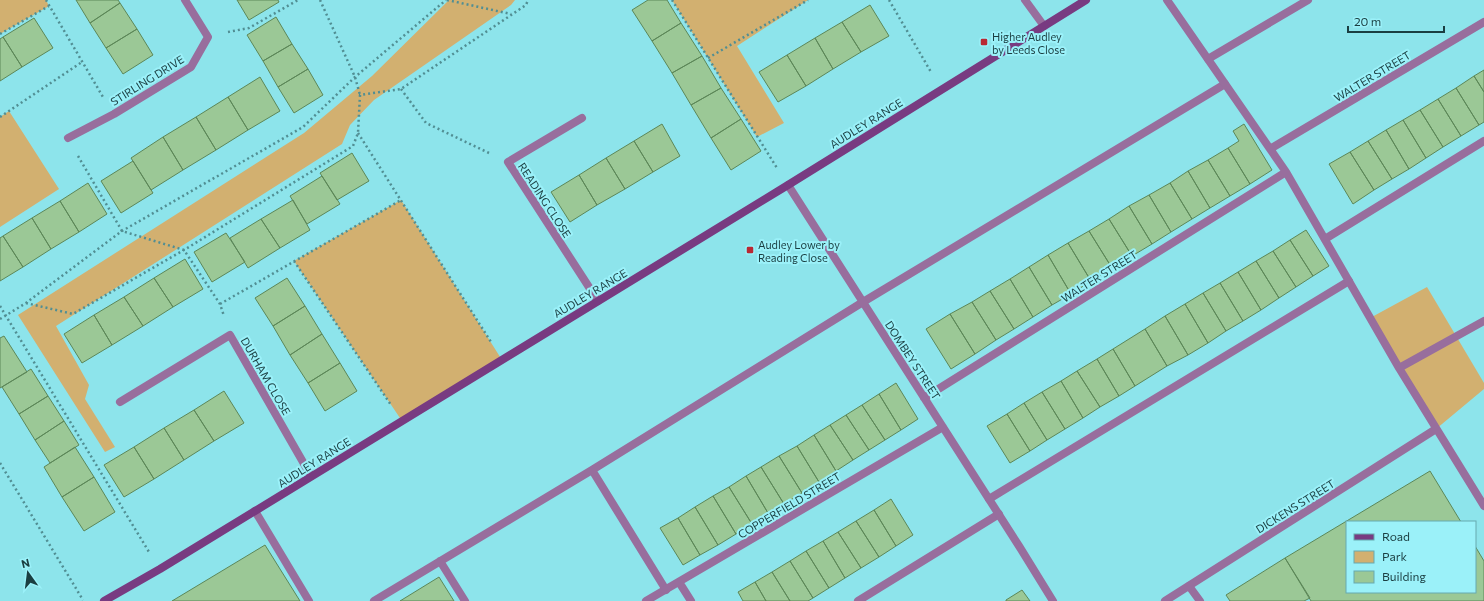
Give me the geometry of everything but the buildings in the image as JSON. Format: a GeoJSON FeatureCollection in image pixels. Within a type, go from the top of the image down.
{"type":"FeatureCollection","features":[{"type":"Feature","properties":{"kind":"street"},"geometry":{"type":"LineString","coordinates":[[185,0],[208,37]]}},
{"type":"Feature","properties":{"kind":"street"},"geometry":{"type":"LineString","coordinates":[[1026,0],[1044,26]]}},
{"type":"Feature","properties":{"kind":"street","name":"AUDLEY RANGE"},"geometry":{"type":"LineString","coordinates":[[104,601],[160,569],[788,185],[1086,0]]}},
{"type":"Feature","properties":{"kind":"street"},"geometry":{"type":"LineString","coordinates":[[1166,0],[1286,172],[1384,343],[1484,506]]}},
{"type":"Feature","properties":{"kind":"street"},"geometry":{"type":"LineString","coordinates":[[1208,59],[1308,0]]}},
{"type":"Feature","properties":{"kind":"street","name":"WALTER STREET"},"geometry":{"type":"LineString","coordinates":[[1270,149],[1484,22]]}},
{"type":"Feature","properties":{"kind":"street","name":"STIRLING DRIVE"},"geometry":{"type":"LineString","coordinates":[[68,138],[114,114],[191,67],[208,37]]}},
{"type":"Feature","properties":{"kind":"street"},"geometry":{"type":"LineString","coordinates":[[374,601],[592,470],[863,302],[1225,84]]}},
{"type":"Feature","properties":{"kind":"street","name":"READING CLOSE"},"geometry":{"type":"LineString","coordinates":[[582,118],[508,162],[598,301]]}},
{"type":"Feature","properties":{"kind":"street"},"geometry":{"type":"LineString","coordinates":[[1325,239],[1484,141]]}},
{"type":"Feature","properties":{"kind":"street","name":"WALTER STREET"},"geometry":{"type":"LineString","coordinates":[[924,398],[1286,172]]}},
{"type":"Feature","properties":{"kind":"street","name":"DOMBEY STREET"},"geometry":{"type":"LineString","coordinates":[[788,185],[1053,601]]}},
{"type":"Feature","properties":{"kind":"street"},"geometry":{"type":"LineString","coordinates":[[989,499],[1348,281]]}},
{"type":"Feature","properties":{"kind":"street"},"geometry":{"type":"LineString","coordinates":[[1399,368],[1484,321]]}},
{"type":"Feature","properties":{"kind":"street","name":"DURHAM CLOSE"},"geometry":{"type":"LineString","coordinates":[[120,402],[230,336],[311,476]]}},
{"type":"Feature","properties":{"kind":"street","name":"COPPERFIELD STREET"},"geometry":{"type":"LineString","coordinates":[[646,601],[943,427]]}},
{"type":"Feature","properties":{"kind":"street","name":"DICKENS STREET"},"geometry":{"type":"LineString","coordinates":[[1165,601],[1436,429]]}},
{"type":"Feature","properties":{"kind":"street"},"geometry":{"type":"LineString","coordinates":[[592,470],[666,590]]}},
{"type":"Feature","properties":{"kind":"street"},"geometry":{"type":"LineString","coordinates":[[255,511],[309,601]]}},
{"type":"Feature","properties":{"kind":"street"},"geometry":{"type":"LineString","coordinates":[[858,601],[999,514]]}},
{"type":"Feature","properties":{"kind":"street"},"geometry":{"type":"LineString","coordinates":[[440,561],[465,601]]}},
{"type":"Feature","properties":{"kind":"street"},"geometry":{"type":"LineString","coordinates":[[679,582],[691,601]]}},
{"type":"Feature","properties":{"kind":"street"},"geometry":{"type":"LineString","coordinates":[[1189,586],[1200,601]]}},
{"type":"Feature","properties":{"kind":"path"},"geometry":{"type":"LineString","coordinates":[[46,0],[114,114]]}},
{"type":"Feature","properties":{"kind":"path"},"geometry":{"type":"LineString","coordinates":[[208,37],[249,28],[298,0]]}},
{"type":"Feature","properties":{"kind":"path"},"geometry":{"type":"LineString","coordinates":[[26,303],[73,314],[184,250],[353,146],[358,133],[360,95],[355,77],[320,0]]}},
{"type":"Feature","properties":{"kind":"path"},"geometry":{"type":"LineString","coordinates":[[0,319],[26,303],[122,231],[303,127],[355,77],[447,0],[512,14]]}},
{"type":"Feature","properties":{"kind":"path"},"geometry":{"type":"LineString","coordinates":[[360,95],[401,89],[526,5],[528,0]]}},
{"type":"Feature","properties":{"kind":"path"},"geometry":{"type":"LineString","coordinates":[[672,0],[788,185]]}},
{"type":"Feature","properties":{"kind":"path"},"geometry":{"type":"LineString","coordinates":[[708,58],[808,0]]}},
{"type":"Feature","properties":{"kind":"path"},"geometry":{"type":"LineString","coordinates":[[889,0],[941,90]]}},
{"type":"Feature","properties":{"kind":"path"},"geometry":{"type":"LineString","coordinates":[[0,34],[49,6]]}},
{"type":"Feature","properties":{"kind":"path"},"geometry":{"type":"LineString","coordinates":[[0,117],[82,62]]}},
{"type":"Feature","properties":{"kind":"path"},"geometry":{"type":"LineString","coordinates":[[401,89],[426,123],[508,162]]}},
{"type":"Feature","properties":{"kind":"path"},"geometry":{"type":"LineString","coordinates":[[358,133],[502,360]]}},
{"type":"Feature","properties":{"kind":"path"},"geometry":{"type":"LineString","coordinates":[[68,138],[122,231],[184,250],[220,304],[230,336]]}},
{"type":"Feature","properties":{"kind":"path"},"geometry":{"type":"LineString","coordinates":[[220,304],[294,260],[401,200]]}},
{"type":"Feature","properties":{"kind":"path"},"geometry":{"type":"LineString","coordinates":[[294,260],[402,421]]}},
{"type":"Feature","properties":{"kind":"path"},"geometry":{"type":"LineString","coordinates":[[0,306],[160,569]]}},
{"type":"Feature","properties":{"kind":"path"},"geometry":{"type":"LineString","coordinates":[[0,463],[84,601]]}},
{"type":"Feature","properties":{"kind":"green space"},"geometry":{"type":"Polygon","coordinates":[[[0,0],[46,0],[49,6],[0,34],[0,0]]]}},
{"type":"Feature","properties":{"kind":"green space"},"geometry":{"type":"Polygon","coordinates":[[[449,0],[515,0],[511,5],[374,100],[350,125],[342,144],[56,326],[89,385],[85,399],[115,447],[105,452],[18,315],[304,133],[372,76],[449,0]]]}},
{"type":"Feature","properties":{"kind":"green space"},"geometry":{"type":"Polygon","coordinates":[[[672,0],[808,0],[737,46],[784,123],[757,137],[672,0]]]}},
{"type":"Feature","properties":{"kind":"green space"},"geometry":{"type":"Polygon","coordinates":[[[9,111],[59,189],[0,227],[0,117],[9,111]]]}},
{"type":"Feature","properties":{"kind":"green space"},"geometry":{"type":"Polygon","coordinates":[[[401,200],[502,360],[402,421],[294,261],[401,200]]]}},
{"type":"Feature","properties":{"kind":"green space"},"geometry":{"type":"Polygon","coordinates":[[[1427,287],[1484,383],[1484,389],[1436,429],[1370,318],[1427,287]]]}},
{"type":"Feature","properties":{"kind":"place","name":"Higher Audley by Leeds Close"},"geometry":{"type":"Point","coordinates":[984,42]}},
{"type":"Feature","properties":{"kind":"place","name":"Audley Lower by Reading Close"},"geometry":{"type":"Point","coordinates":[750,250]}}]}
